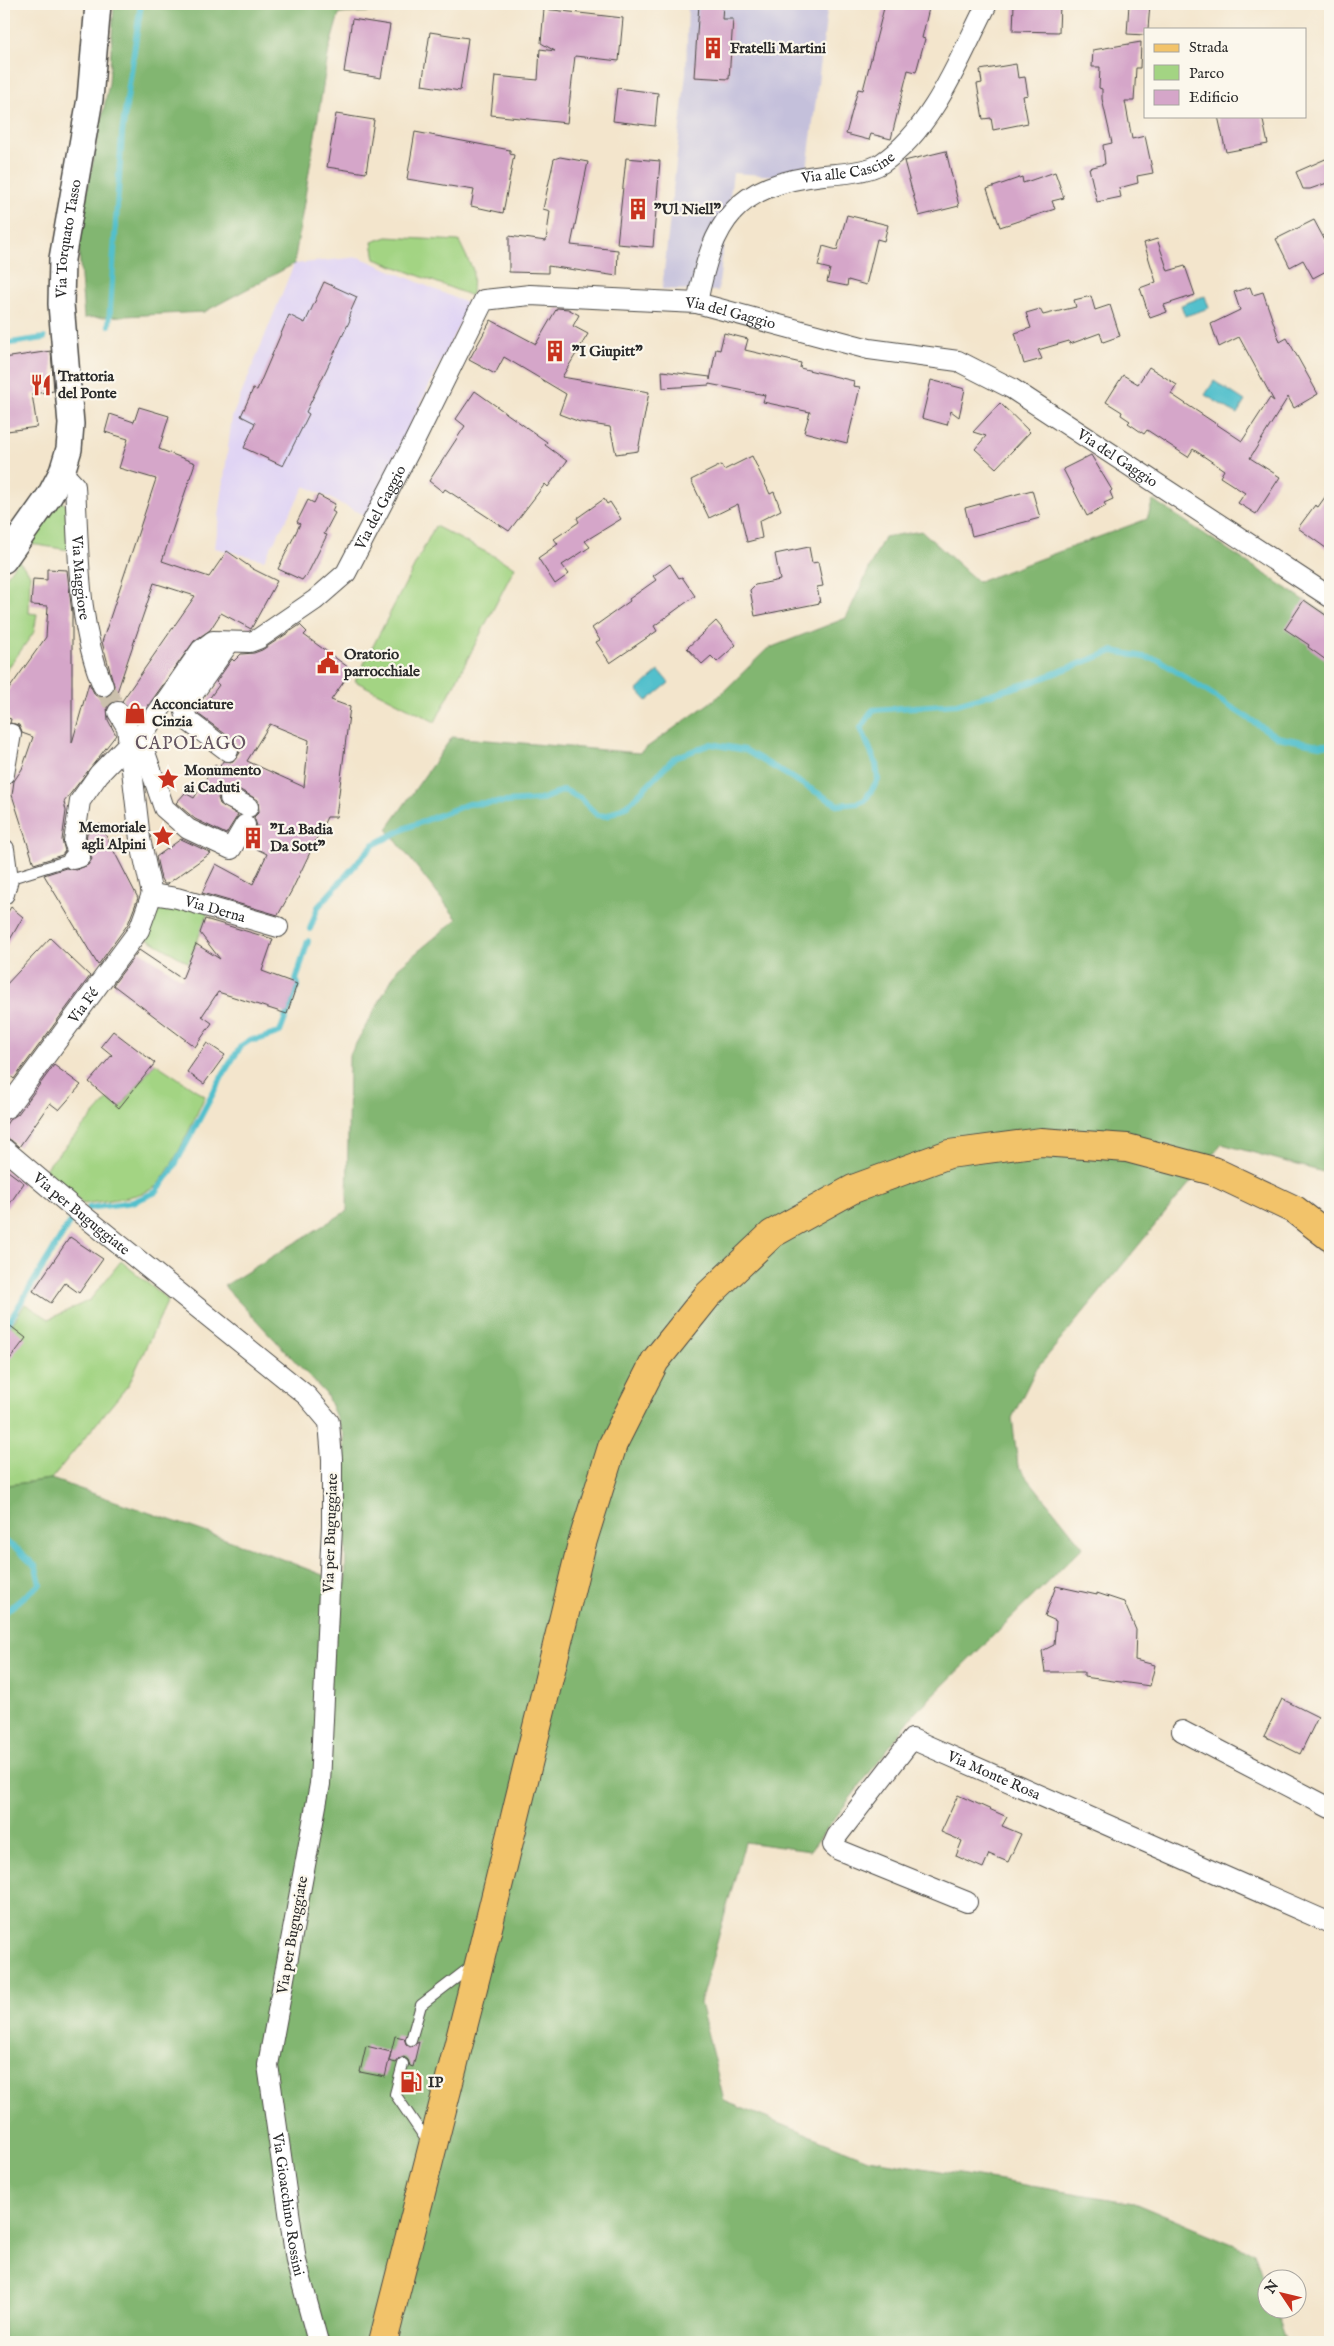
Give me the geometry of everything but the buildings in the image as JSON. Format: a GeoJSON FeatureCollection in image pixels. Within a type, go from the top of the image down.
{"type":"FeatureCollection","features":[{"type":"Feature","properties":{"kind":"main road"},"geometry":{"type":"LineString","coordinates":[[383,2342],[480,1960],[582,1543],[613,1444],[655,1362],[708,1295],[772,1234],[853,1188],[949,1154],[1041,1142],[1127,1148],[1213,1171],[1295,1210],[1330,1237]]}},
{"type":"Feature","properties":{"kind":"street","name":"Via Torquato Tasso"},"geometry":{"type":"LineString","coordinates":[[4,560],[50,495],[62,472],[69,449],[71,424],[61,304],[62,260],[90,99],[98,4]]}},
{"type":"Feature","properties":{"kind":"street","name":"Via alle Cascine"},"geometry":{"type":"LineString","coordinates":[[697,304],[704,270],[714,240],[723,223],[749,195],[773,185],[801,178],[845,173],[880,165],[902,148],[939,100],[987,4]]}},
{"type":"Feature","properties":{"kind":"street","name":"Via del Gaggio"},"geometry":{"type":"LineString","coordinates":[[229,643],[250,642],[258,639],[315,600],[346,573],[484,300],[530,295],[697,304],[869,348],[958,361],[1010,388],[1330,597]]}},
{"type":"Feature","properties":{"kind":"street","name":"Via Maggiore"},"geometry":{"type":"LineString","coordinates":[[62,472],[75,486],[84,622],[91,656],[103,686]]}},
{"type":"Feature","properties":{"kind":"street"},"geometry":{"type":"LineString","coordinates":[[73,860],[80,857],[74,842],[80,801],[99,774],[134,740],[201,650],[214,641],[229,643],[184,707],[186,720],[228,751]]}},
{"type":"Feature","properties":{"kind":"street"},"geometry":{"type":"LineString","coordinates":[[118,712],[134,740],[164,808],[188,829],[230,849],[247,816],[230,798]]}},
{"type":"Feature","properties":{"kind":"street"},"geometry":{"type":"LineString","coordinates":[[4,774],[11,734]]}},
{"type":"Feature","properties":{"kind":"street"},"geometry":{"type":"LineString","coordinates":[[134,740],[140,839],[152,894]]}},
{"type":"Feature","properties":{"kind":"street"},"geometry":{"type":"LineString","coordinates":[[4,849],[6,886]]}},
{"type":"Feature","properties":{"kind":"street","name":"Via Derna"},"geometry":{"type":"LineString","coordinates":[[152,894],[176,898],[278,927]]}},
{"type":"Feature","properties":{"kind":"street","name":"Via Fé"},"geometry":{"type":"LineString","coordinates":[[4,1108],[8,1107],[139,930],[152,894]]}},
{"type":"Feature","properties":{"kind":"street","name":"Via per Buguggiate"},"geometry":{"type":"LineString","coordinates":[[4,1148],[76,1210],[307,1396],[328,1422],[332,1459],[332,1526],[320,1784],[268,2065]]}},
{"type":"Feature","properties":{"kind":"street"},"geometry":{"type":"LineString","coordinates":[[1182,1731],[1330,1808]]}},
{"type":"Feature","properties":{"kind":"street","name":"Via Monte Rosa"},"geometry":{"type":"LineString","coordinates":[[967,1902],[839,1850],[833,1845],[837,1836],[912,1739],[1330,1923]]}},
{"type":"Feature","properties":{"kind":"street","name":"Via Gioacchino Rossini"},"geometry":{"type":"LineString","coordinates":[[268,2065],[296,2261],[318,2342]]}},
{"type":"Feature","properties":{"kind":"lane"},"geometry":{"type":"LineString","coordinates":[[6,886],[73,860]]}},
{"type":"Feature","properties":{"kind":"lane"},"geometry":{"type":"LineString","coordinates":[[411,2040],[421,2005],[480,1960]]}},
{"type":"Feature","properties":{"kind":"lane"},"geometry":{"type":"LineString","coordinates":[[403,2064],[395,2094],[432,2148]]}},
{"type":"Feature","properties":{"kind":"shaded area"},"geometry":{"type":"Polygon","coordinates":[[[688,4],[828,4],[806,178],[733,173],[718,291],[662,289],[686,73],[688,4]]]}},
{"type":"Feature","properties":{"kind":"shaded area"},"geometry":{"type":"Polygon","coordinates":[[[359,257],[469,304],[366,516],[305,486],[264,560],[215,548],[232,417],[294,264],[359,257]]]}},
{"type":"Feature","properties":{"kind":"green space"},"geometry":{"type":"Polygon","coordinates":[[[114,4],[413,4],[410,9],[339,14],[329,49],[294,264],[204,312],[84,318],[78,235],[109,83],[114,4]]]}},
{"type":"Feature","properties":{"kind":"green space"},"geometry":{"type":"Polygon","coordinates":[[[387,237],[459,241],[473,270],[472,296],[375,259],[372,242],[387,237]]]}},
{"type":"Feature","properties":{"kind":"green space"},"geometry":{"type":"Polygon","coordinates":[[[1153,500],[1330,617],[1330,1174],[1222,1144],[1035,1371],[1012,1418],[1018,1466],[1083,1547],[915,1713],[810,1851],[745,1842],[700,2003],[724,2101],[868,2159],[1134,2203],[1254,2253],[1259,2268],[1256,2268],[1256,2318],[1277,2318],[1286,2342],[4,2342],[4,1482],[8,1485],[51,1479],[266,1553],[346,1584],[344,1436],[326,1394],[224,1286],[347,1211],[349,1056],[398,968],[457,919],[387,829],[452,737],[639,753],[718,697],[767,649],[846,618],[884,537],[922,531],[978,582],[1147,519],[1153,500]]]}},
{"type":"Feature","properties":{"kind":"green space"},"geometry":{"type":"Polygon","coordinates":[[[62,501],[66,506],[69,550],[31,544],[58,504],[62,501]]]}},
{"type":"Feature","properties":{"kind":"green space"},"geometry":{"type":"Polygon","coordinates":[[[435,526],[515,567],[435,722],[355,681],[435,526]]]}},
{"type":"Feature","properties":{"kind":"green space"},"geometry":{"type":"Polygon","coordinates":[[[18,560],[30,574],[29,613],[37,614],[34,632],[4,674],[4,580],[18,560]]]}},
{"type":"Feature","properties":{"kind":"green space"},"geometry":{"type":"Polygon","coordinates":[[[159,904],[209,910],[189,963],[143,936],[159,904]]]}},
{"type":"Feature","properties":{"kind":"green space"},"geometry":{"type":"Polygon","coordinates":[[[155,1063],[205,1096],[181,1147],[166,1174],[152,1189],[127,1197],[84,1204],[45,1169],[108,1099],[120,1108],[155,1063]]]}},
{"type":"Feature","properties":{"kind":"green space"},"geometry":{"type":"Polygon","coordinates":[[[121,1261],[168,1300],[129,1384],[51,1479],[8,1485],[4,1482],[4,1337],[25,1304],[49,1319],[90,1300],[121,1261]]]}},
{"type":"Feature","properties":{"kind":"water"},"geometry":{"type":"Polygon","coordinates":[[[1205,296],[1209,308],[1185,316],[1181,305],[1205,296]]]}},
{"type":"Feature","properties":{"kind":"water"},"geometry":{"type":"Polygon","coordinates":[[[1214,381],[1245,401],[1237,414],[1205,395],[1214,381]]]}},
{"type":"Feature","properties":{"kind":"water"},"geometry":{"type":"Polygon","coordinates":[[[659,671],[669,683],[647,701],[637,690],[659,671]]]}},
{"type":"Feature","properties":{"kind":"waterway"},"geometry":{"type":"LineString","coordinates":[[109,325],[122,133],[141,4]]}},
{"type":"Feature","properties":{"kind":"waterway"},"geometry":{"type":"LineString","coordinates":[[4,344],[44,338]]}},
{"type":"Feature","properties":{"kind":"waterway"},"geometry":{"type":"LineString","coordinates":[[310,929],[318,907],[373,845],[406,828],[468,804],[540,800],[564,790],[580,798],[597,815],[607,816],[629,804],[674,758],[711,744],[745,750],[838,805],[858,803],[865,800],[878,780],[876,764],[861,728],[873,710],[957,704],[1032,682],[1113,651],[1159,660],[1277,737],[1319,745],[1330,745]]}},
{"type":"Feature","properties":{"kind":"waterway"},"geometry":{"type":"LineString","coordinates":[[89,1208],[133,1202],[156,1192],[171,1172],[225,1071],[241,1046],[250,1040],[260,1039],[280,1032],[298,984],[296,980],[308,941]]}},
{"type":"Feature","properties":{"kind":"waterway"},"geometry":{"type":"LineString","coordinates":[[4,1330],[72,1219]]}},
{"type":"Feature","properties":{"kind":"waterway"},"geometry":{"type":"LineString","coordinates":[[4,1541],[17,1549],[36,1567],[40,1584],[4,1613]]}},
{"type":"Feature","properties":{"kind":"tunnel"},"geometry":{"type":"LineString","coordinates":[[103,686],[118,712]]}},
{"type":"Feature","properties":{"kind":"place","name":"Fratelli Martini"},"geometry":{"type":"Point","coordinates":[713,48]}},
{"type":"Feature","properties":{"kind":"place","name":"\"Ul Niell\""},"geometry":{"type":"Point","coordinates":[638,209]}},
{"type":"Feature","properties":{"kind":"place","name":"\"I Giupitt\""},"geometry":{"type":"Point","coordinates":[555,351]}},
{"type":"Feature","properties":{"kind":"place","name":"Trattoria del Ponte"},"geometry":{"type":"Point","coordinates":[41,385]}},
{"type":"Feature","properties":{"kind":"place","name":"Oratorio parrocchiale"},"geometry":{"type":"Point","coordinates":[328,663]}},
{"type":"Feature","properties":{"kind":"place","name":"Acconciature Cinzia"},"geometry":{"type":"Point","coordinates":[135,713]}},
{"type":"Feature","properties":{"kind":"place","name":"Monumento ai Caduti"},"geometry":{"type":"Point","coordinates":[168,779]}},
{"type":"Feature","properties":{"kind":"place","name":"Memoriale agli Alpini"},"geometry":{"type":"Point","coordinates":[163,836]}},
{"type":"Feature","properties":{"kind":"place","name":"\"La Badia Da Sott\""},"geometry":{"type":"Point","coordinates":[253,838]}},
{"type":"Feature","properties":{"kind":"place","name":"IP"},"geometry":{"type":"Point","coordinates":[411,2082]}},
{"type":"Feature","properties":{"kind":"district","name":"CAPOLAGO"},"geometry":{"type":"Point","coordinates":[191,743]}}]}
